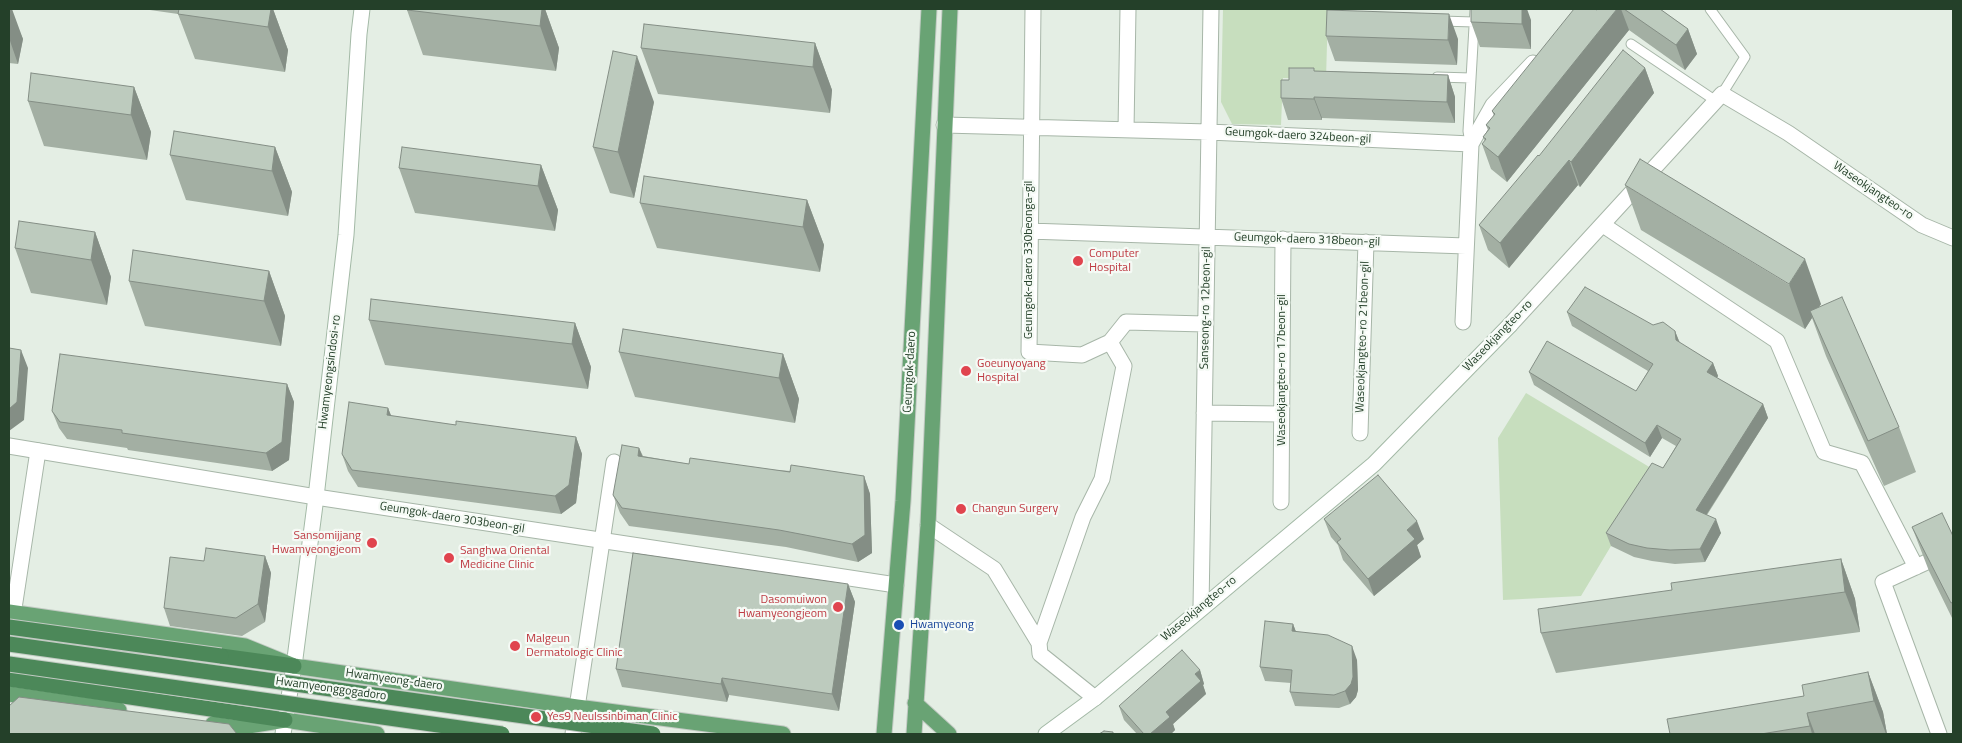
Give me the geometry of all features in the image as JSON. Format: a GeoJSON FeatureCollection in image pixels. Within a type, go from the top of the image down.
{"type":"FeatureCollection","features":[{"type":"Feature","properties":{"kind":"highway"},"geometry":{"type":"LineString","coordinates":[[10,618],[221,656],[294,666]]}},
{"type":"Feature","properties":{"kind":"highway","name":"Hwamyeonggogadoro"},"geometry":{"type":"LineString","coordinates":[[9,642],[653,734]]}},
{"type":"Feature","properties":{"kind":"highway","name":"Hwamyeonggogadoro"},"geometry":{"type":"LineString","coordinates":[[9,664],[502,734]]}},
{"type":"Feature","properties":{"kind":"highway"},"geometry":{"type":"LineString","coordinates":[[9,679],[214,709],[284,727]]}},
{"type":"Feature","properties":{"kind":"main road","name":"Geumgok-daero"},"geometry":{"type":"LineString","coordinates":[[884,734],[904,492],[930,9]]}},
{"type":"Feature","properties":{"kind":"main road","name":"Geumgok-daero"},"geometry":{"type":"LineString","coordinates":[[914,734],[928,525],[950,9]]}},
{"type":"Feature","properties":{"kind":"main road","name":"Hwamyeong-daero"},"geometry":{"type":"LineString","coordinates":[[10,618],[245,646],[294,666],[577,707],[783,734]]}},
{"type":"Feature","properties":{"kind":"main road"},"geometry":{"type":"LineString","coordinates":[[9,694],[137,713]]}},
{"type":"Feature","properties":{"kind":"main road"},"geometry":{"type":"LineString","coordinates":[[915,703],[950,734]]}},
{"type":"Feature","properties":{"kind":"main road"},"geometry":{"type":"LineString","coordinates":[[196,722],[236,728],[284,727],[377,734]]}},
{"type":"Feature","properties":{"kind":"street","name":"Hwamyeongsindosi-ro"},"geometry":{"type":"LineString","coordinates":[[284,727],[316,497],[346,235],[362,9]]}},
{"type":"Feature","properties":{"kind":"street","name":"Geumgok-daero 330beonga-gil"},"geometry":{"type":"LineString","coordinates":[[1033,9],[1029,352],[1082,355],[1110,342],[1126,322],[1205,324]]}},
{"type":"Feature","properties":{"kind":"street"},"geometry":{"type":"LineString","coordinates":[[1126,130],[1128,9]]}},
{"type":"Feature","properties":{"kind":"street","name":"Sanseong-ro 12beon-gil"},"geometry":{"type":"LineString","coordinates":[[1201,607],[1211,9]]}},
{"type":"Feature","properties":{"kind":"street"},"geometry":{"type":"LineString","coordinates":[[1463,322],[1469,235],[1471,144],[1493,105],[1545,50]]}},
{"type":"Feature","properties":{"kind":"street","name":"Waseokjangteo-ro"},"geometry":{"type":"LineString","coordinates":[[1046,734],[1095,698],[1201,607],[1374,464],[1510,325],[1719,97],[1788,133],[1922,225],[1953,238]]}},
{"type":"Feature","properties":{"kind":"street","name":"Geumgok-daero 324beon-gil"},"geometry":{"type":"LineString","coordinates":[[944,125],[1209,132],[1471,144]]}},
{"type":"Feature","properties":{"kind":"street"},"geometry":{"type":"LineString","coordinates":[[1603,224],[1776,341],[1781,348],[1824,452],[1862,464],[1916,567]]}},
{"type":"Feature","properties":{"kind":"street","name":"Geumgok-daero 318beon-gil"},"geometry":{"type":"LineString","coordinates":[[1030,231],[1366,242],[1469,235]]}},
{"type":"Feature","properties":{"kind":"street","name":"Waseokjangteo-ro 17beon-gil"},"geometry":{"type":"LineString","coordinates":[[1281,502],[1282,239]]}},
{"type":"Feature","properties":{"kind":"street","name":"Waseokjangteo-ro 21beon-gil"},"geometry":{"type":"LineString","coordinates":[[1360,433],[1366,242]]}},
{"type":"Feature","properties":{"kind":"street"},"geometry":{"type":"LineString","coordinates":[[1095,698],[1040,654],[1039,643],[1083,517],[1102,479],[1124,366],[1110,342]]}},
{"type":"Feature","properties":{"kind":"street"},"geometry":{"type":"LineString","coordinates":[[1204,413],[1281,414]]}},
{"type":"Feature","properties":{"kind":"street","name":"Geumgok-daero 303beon-gil"},"geometry":{"type":"LineString","coordinates":[[9,446],[316,497],[896,585]]}},
{"type":"Feature","properties":{"kind":"street"},"geometry":{"type":"LineString","coordinates":[[9,642],[10,618],[38,451]]}},
{"type":"Feature","properties":{"kind":"street"},"geometry":{"type":"LineString","coordinates":[[573,734],[614,462]]}},
{"type":"Feature","properties":{"kind":"street"},"geometry":{"type":"LineString","coordinates":[[928,525],[994,569],[1039,643]]}},
{"type":"Feature","properties":{"kind":"street"},"geometry":{"type":"LineString","coordinates":[[1939,734],[1883,582],[1953,550]]}},
{"type":"Feature","properties":{"kind":"lane"},"geometry":{"type":"LineString","coordinates":[[1471,144],[1468,131],[1475,9]]}},
{"type":"Feature","properties":{"kind":"lane"},"geometry":{"type":"LineString","coordinates":[[1631,44],[1719,97],[1745,57],[1710,9]]}},
{"type":"Feature","properties":{"kind":"lane"},"geometry":{"type":"LineString","coordinates":[[1427,20],[1474,22]]}},
{"type":"Feature","properties":{"kind":"lane"},"geometry":{"type":"LineString","coordinates":[[1424,76],[1471,78]]}},
{"type":"Feature","properties":{"kind":"green space"},"geometry":{"type":"Polygon","coordinates":[[[1223,9],[1328,9],[1326,79],[1283,78],[1281,125],[1232,124],[1221,102],[1223,9]]]}},
{"type":"Feature","properties":{"kind":"green space"},"geometry":{"type":"Polygon","coordinates":[[[1526,393],[1656,471],[1581,596],[1503,600],[1498,438],[1526,393]]]}},
{"type":"Feature","properties":{"kind":"building"},"geometry":{"type":"Polygon","coordinates":[[[179,9],[271,9],[268,27],[178,14],[179,9]]]}},
{"type":"Feature","properties":{"kind":"building"},"geometry":{"type":"Polygon","coordinates":[[[407,9],[542,9],[540,26],[407,9]]]}},
{"type":"Feature","properties":{"kind":"building"},"geometry":{"type":"Polygon","coordinates":[[[1471,9],[1522,9],[1522,24],[1471,22],[1471,9]]]}},
{"type":"Feature","properties":{"kind":"building"},"geometry":{"type":"Polygon","coordinates":[[[1574,9],[1617,9],[1498,157],[1482,144],[1486,139],[1483,137],[1490,128],[1486,125],[1495,114],[1492,111],[1574,9]]]}},
{"type":"Feature","properties":{"kind":"building"},"geometry":{"type":"Polygon","coordinates":[[[1624,9],[1660,9],[1688,29],[1676,45],[1624,9]]]}},
{"type":"Feature","properties":{"kind":"building"},"geometry":{"type":"Polygon","coordinates":[[[1327,10],[1449,14],[1448,40],[1326,36],[1327,10]]]}},
{"type":"Feature","properties":{"kind":"building"},"geometry":{"type":"Polygon","coordinates":[[[644,24],[815,43],[813,67],[641,48],[644,24]]]}},
{"type":"Feature","properties":{"kind":"building"},"geometry":{"type":"Polygon","coordinates":[[[1623,50],[1645,68],[1571,162],[1569,160],[1500,243],[1479,225],[1539,156],[1623,50]]]}},
{"type":"Feature","properties":{"kind":"building"},"geometry":{"type":"Polygon","coordinates":[[[613,51],[637,56],[618,152],[593,147],[613,51]]]}},
{"type":"Feature","properties":{"kind":"building"},"geometry":{"type":"Polygon","coordinates":[[[1289,68],[1314,68],[1314,71],[1448,75],[1447,102],[1314,97],[1314,99],[1281,98],[1281,80],[1289,80],[1289,68]]]}},
{"type":"Feature","properties":{"kind":"building"},"geometry":{"type":"Polygon","coordinates":[[[31,73],[134,87],[131,115],[28,101],[31,73]]]}},
{"type":"Feature","properties":{"kind":"building"},"geometry":{"type":"Polygon","coordinates":[[[174,131],[275,147],[272,171],[170,155],[174,131]]]}},
{"type":"Feature","properties":{"kind":"building"},"geometry":{"type":"Polygon","coordinates":[[[402,147],[541,165],[538,186],[399,168],[402,147]]]}},
{"type":"Feature","properties":{"kind":"building"},"geometry":{"type":"Polygon","coordinates":[[[1640,159],[1805,259],[1789,284],[1625,185],[1640,159]]]}},
{"type":"Feature","properties":{"kind":"building"},"geometry":{"type":"Polygon","coordinates":[[[644,176],[807,200],[803,227],[640,203],[644,176]]]}},
{"type":"Feature","properties":{"kind":"building"},"geometry":{"type":"Polygon","coordinates":[[[19,221],[95,232],[91,260],[15,248],[19,221]]]}},
{"type":"Feature","properties":{"kind":"building"},"geometry":{"type":"Polygon","coordinates":[[[133,250],[269,271],[264,301],[129,281],[133,250]]]}},
{"type":"Feature","properties":{"kind":"building"},"geometry":{"type":"Polygon","coordinates":[[[1585,287],[1653,325],[1663,322],[1675,331],[1676,340],[1713,363],[1707,372],[1763,404],[1696,510],[1716,519],[1700,549],[1670,550],[1647,548],[1629,544],[1606,533],[1652,463],[1663,468],[1681,439],[1657,425],[1645,443],[1529,372],[1547,341],[1636,391],[1653,364],[1567,312],[1585,287]]]}},
{"type":"Feature","properties":{"kind":"building"},"geometry":{"type":"Polygon","coordinates":[[[1842,297],[1899,427],[1868,441],[1810,311],[1842,297]]]}},
{"type":"Feature","properties":{"kind":"building"},"geometry":{"type":"Polygon","coordinates":[[[371,299],[575,323],[572,344],[369,320],[371,299]]]}},
{"type":"Feature","properties":{"kind":"building"},"geometry":{"type":"Polygon","coordinates":[[[623,329],[783,354],[779,378],[619,352],[623,329]]]}},
{"type":"Feature","properties":{"kind":"building"},"geometry":{"type":"Polygon","coordinates":[[[9,348],[21,350],[17,402],[9,409],[9,348]]]}},
{"type":"Feature","properties":{"kind":"building"},"geometry":{"type":"Polygon","coordinates":[[[60,354],[287,384],[282,442],[266,453],[122,433],[122,430],[60,422],[52,411],[60,354]]]}},
{"type":"Feature","properties":{"kind":"building"},"geometry":{"type":"Polygon","coordinates":[[[349,402],[388,408],[387,415],[456,425],[456,421],[576,437],[569,485],[555,496],[352,470],[342,454],[349,402]]]}},
{"type":"Feature","properties":{"kind":"building"},"geometry":{"type":"Polygon","coordinates":[[[622,445],[639,448],[638,456],[689,464],[690,458],[790,472],[791,465],[864,476],[865,535],[852,544],[779,530],[622,508],[613,495],[622,445]]]}},
{"type":"Feature","properties":{"kind":"building"},"geometry":{"type":"Polygon","coordinates":[[[1378,475],[1417,521],[1407,530],[1415,539],[1368,579],[1337,542],[1341,539],[1324,519],[1378,475]]]}},
{"type":"Feature","properties":{"kind":"building"},"geometry":{"type":"Polygon","coordinates":[[[1942,513],[1953,536],[1953,602],[1951,603],[1912,527],[1942,513]]]}},
{"type":"Feature","properties":{"kind":"building"},"geometry":{"type":"Polygon","coordinates":[[[206,548],[265,556],[258,604],[236,618],[164,608],[170,557],[204,561],[206,548]]]}},
{"type":"Feature","properties":{"kind":"building"},"geometry":{"type":"Polygon","coordinates":[[[633,553],[848,584],[832,694],[722,678],[721,684],[616,669],[633,553]]]}},
{"type":"Feature","properties":{"kind":"building"},"geometry":{"type":"Polygon","coordinates":[[[1841,559],[1845,592],[1541,633],[1538,609],[1672,590],[1671,583],[1841,559]]]}},
{"type":"Feature","properties":{"kind":"building"},"geometry":{"type":"Polygon","coordinates":[[[1265,621],[1293,624],[1292,631],[1328,635],[1352,646],[1353,677],[1351,684],[1345,691],[1334,695],[1290,692],[1292,670],[1260,667],[1265,621]]]}},
{"type":"Feature","properties":{"kind":"building"},"geometry":{"type":"Polygon","coordinates":[[[1182,650],[1200,670],[1195,674],[1201,681],[1166,712],[1170,717],[1150,734],[1144,734],[1119,706],[1182,650]]]}},
{"type":"Feature","properties":{"kind":"building"},"geometry":{"type":"Polygon","coordinates":[[[1868,672],[1874,701],[1807,713],[1810,726],[1761,734],[1670,734],[1667,719],[1804,696],[1802,685],[1868,672]]]}},
{"type":"Feature","properties":{"kind":"building"},"geometry":{"type":"Polygon","coordinates":[[[19,697],[229,724],[237,734],[9,734],[9,706],[19,697]]]}},
{"type":"Feature","properties":{"kind":"building"},"geometry":{"type":"Polygon","coordinates":[[[1104,731],[1113,732],[1113,734],[1099,734],[1104,731]]]}},
{"type":"Feature","properties":{"kind":"place","name":"Computer Hospital"},"geometry":{"type":"Point","coordinates":[1078,261]}},
{"type":"Feature","properties":{"kind":"place","name":"Goeunyoyang Hospital"},"geometry":{"type":"Point","coordinates":[966,371]}},
{"type":"Feature","properties":{"kind":"place","name":"Changun Surgery"},"geometry":{"type":"Point","coordinates":[961,509]}},
{"type":"Feature","properties":{"kind":"place","name":"Sansomijjang Hwamyeongjeom"},"geometry":{"type":"Point","coordinates":[372,543]}},
{"type":"Feature","properties":{"kind":"place","name":"Sanghwa Oriental Medicine Clinic"},"geometry":{"type":"Point","coordinates":[449,558]}},
{"type":"Feature","properties":{"kind":"place","name":"Dasomuiwon Hwamyeongjeom"},"geometry":{"type":"Point","coordinates":[838,607]}},
{"type":"Feature","properties":{"kind":"place","name":"Hwamyeong"},"geometry":{"type":"Point","coordinates":[899,625]}},
{"type":"Feature","properties":{"kind":"place","name":"Malgeun Dermatologic Clinic"},"geometry":{"type":"Point","coordinates":[515,646]}},
{"type":"Feature","properties":{"kind":"place","name":"Yes9 Neulssinbiman Clinic"},"geometry":{"type":"Point","coordinates":[536,717]}}]}
